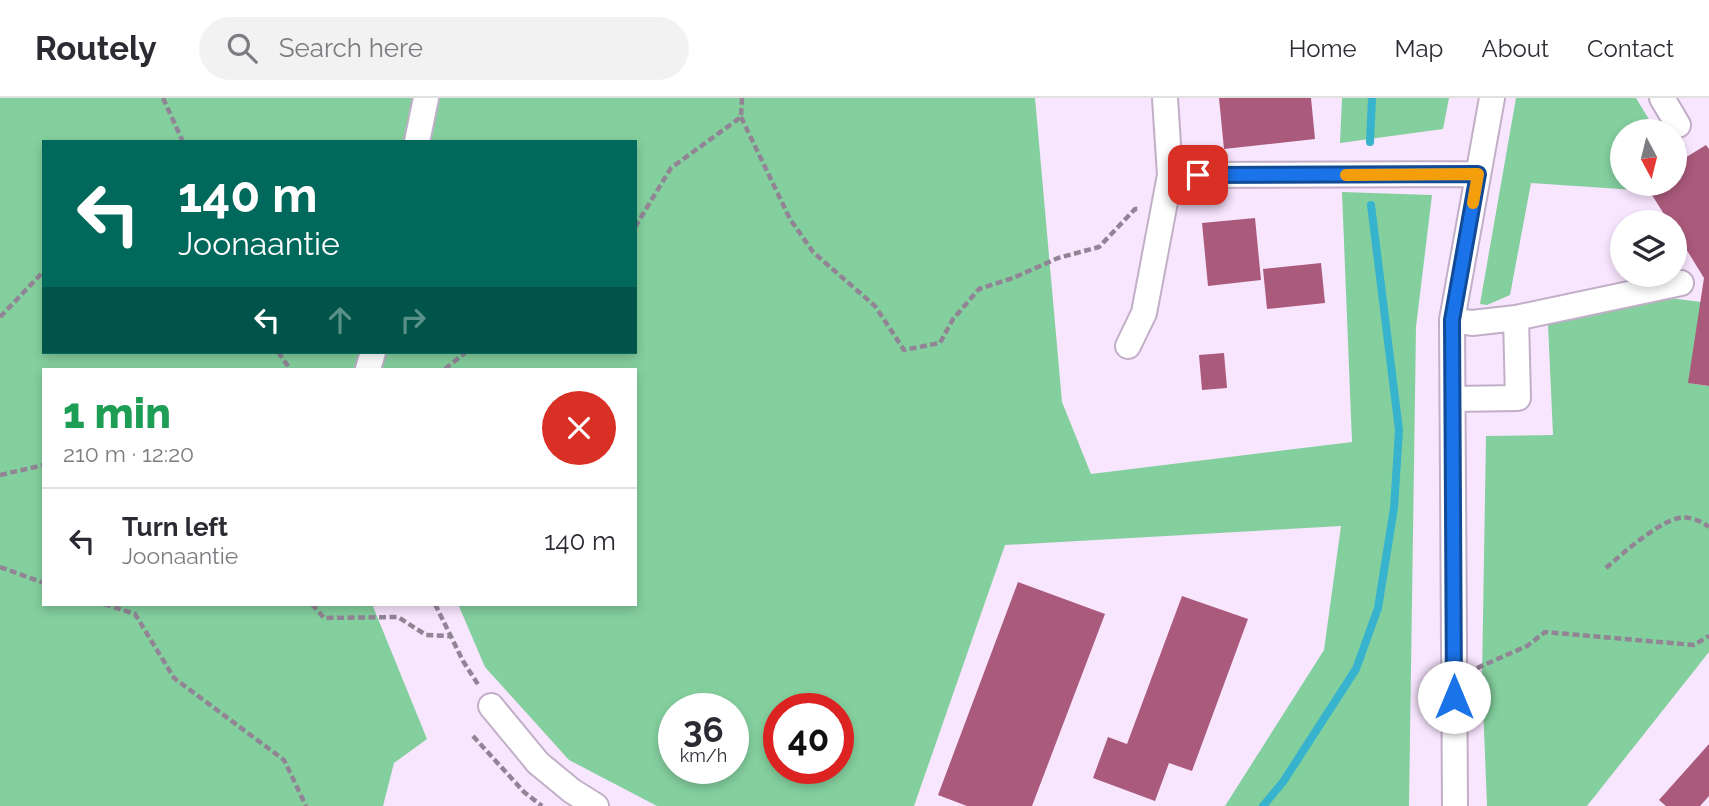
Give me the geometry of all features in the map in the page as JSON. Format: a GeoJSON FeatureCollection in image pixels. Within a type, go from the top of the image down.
{"type":"FeatureCollection","features":[{"type":"Feature","properties":{"kind":"street"},"geometry":{"type":"LineString","coordinates":[[417,140],[426,98]]}},
{"type":"Feature","properties":{"kind":"street"},"geometry":{"type":"LineString","coordinates":[[1128,346],[1144,313],[1170,175],[1166,98]]}},
{"type":"Feature","properties":{"kind":"street"},"geometry":{"type":"LineString","coordinates":[[1455,806],[1452,320],[1492,98]]}},
{"type":"Feature","properties":{"kind":"street"},"geometry":{"type":"LineString","coordinates":[[1662,98],[1674,119]]}},
{"type":"Feature","properties":{"kind":"street"},"geometry":{"type":"LineString","coordinates":[[1170,175],[1478,174]]}},
{"type":"Feature","properties":{"kind":"street"},"geometry":{"type":"LineString","coordinates":[[1452,320],[1472,323],[1516,318],[1658,287]]}},
{"type":"Feature","properties":{"kind":"street"},"geometry":{"type":"LineString","coordinates":[[1453,399],[1518,398],[1516,318]]}},
{"type":"Feature","properties":{"kind":"street"},"geometry":{"type":"LineString","coordinates":[[491,706],[538,763],[572,791],[596,806]]}},
{"type":"Feature","properties":{"kind":"path"},"geometry":{"type":"LineString","coordinates":[[163,98],[182,140]]}},
{"type":"Feature","properties":{"kind":"path"},"geometry":{"type":"LineString","coordinates":[[742,98],[741,117],[790,219],[813,252],[875,306],[904,350],[940,343],[953,319],[979,289],[1013,278],[1058,258],[1099,247],[1135,209],[1164,208]]}},
{"type":"Feature","properties":{"kind":"path"},"geometry":{"type":"LineString","coordinates":[[637,223],[671,168],[741,117]]}},
{"type":"Feature","properties":{"kind":"path"},"geometry":{"type":"LineString","coordinates":[[0,317],[42,273]]}},
{"type":"Feature","properties":{"kind":"path"},"geometry":{"type":"LineString","coordinates":[[446,368],[464,354]]}},
{"type":"Feature","properties":{"kind":"path"},"geometry":{"type":"LineString","coordinates":[[0,475],[42,465]]}},
{"type":"Feature","properties":{"kind":"path"},"geometry":{"type":"LineString","coordinates":[[1606,568],[1640,538],[1678,518],[1700,520],[1709,527]]}},
{"type":"Feature","properties":{"kind":"path"},"geometry":{"type":"LineString","coordinates":[[0,567],[42,582]]}},
{"type":"Feature","properties":{"kind":"path"},"geometry":{"type":"LineString","coordinates":[[110,606],[135,614],[174,678],[284,760],[306,806]]}},
{"type":"Feature","properties":{"kind":"path"},"geometry":{"type":"LineString","coordinates":[[315,606],[324,618],[398,617],[426,635],[450,636]]}},
{"type":"Feature","properties":{"kind":"path"},"geometry":{"type":"LineString","coordinates":[[436,606],[450,636],[491,706]]}},
{"type":"Feature","properties":{"kind":"path"},"geometry":{"type":"LineString","coordinates":[[1472,669],[1527,646],[1545,632],[1694,645],[1709,636]]}},
{"type":"Feature","properties":{"kind":"path"},"geometry":{"type":"LineString","coordinates":[[472,736],[524,792],[541,806]]}},
{"type":"Feature","properties":{"kind":"green space"},"geometry":{"type":"Polygon","coordinates":[[[0,98],[1035,98],[1062,402],[1091,474],[1352,442],[1342,192],[1432,195],[1416,327],[1409,806],[1225,806],[1324,650],[1341,526],[1005,545],[914,806],[657,806],[569,760],[485,667],[459,606],[637,606],[637,368],[42,368],[42,606],[373,606],[427,739],[394,763],[383,806],[0,806],[0,98]]]}},
{"type":"Feature","properties":{"kind":"green space"},"geometry":{"type":"Polygon","coordinates":[[[1342,98],[1449,98],[1443,129],[1340,143],[1342,98]]]}},
{"type":"Feature","properties":{"kind":"green space"},"geometry":{"type":"Polygon","coordinates":[[[1516,98],[1636,98],[1649,119],[1610,119],[1610,188],[1531,183],[1510,295],[1487,305],[1480,304],[1516,98]]]}},
{"type":"Feature","properties":{"kind":"green space"},"geometry":{"type":"Polygon","coordinates":[[[1670,298],[1701,302],[1689,383],[1709,386],[1709,652],[1587,806],[1487,806],[1482,679],[1486,436],[1553,435],[1548,324],[1670,298]]]}},
{"type":"Feature","properties":{"kind":"building"},"geometry":{"type":"Polygon","coordinates":[[[1219,98],[1311,98],[1315,139],[1224,149],[1219,98]]]}},
{"type":"Feature","properties":{"kind":"building"},"geometry":{"type":"Polygon","coordinates":[[[1706,145],[1709,149],[1709,386],[1688,383],[1704,278],[1687,250],[1687,210],[1661,210],[1653,196],[1687,196],[1687,157],[1706,145]]]}},
{"type":"Feature","properties":{"kind":"building"},"geometry":{"type":"Polygon","coordinates":[[[1255,218],[1261,280],[1208,286],[1202,223],[1255,218]]]}},
{"type":"Feature","properties":{"kind":"building"},"geometry":{"type":"Polygon","coordinates":[[[1321,263],[1325,303],[1267,309],[1263,269],[1321,263]]]}},
{"type":"Feature","properties":{"kind":"building"},"geometry":{"type":"Polygon","coordinates":[[[1224,353],[1227,388],[1202,390],[1199,355],[1224,353]]]}},
{"type":"Feature","properties":{"kind":"building"},"geometry":{"type":"Polygon","coordinates":[[[1018,582],[1105,614],[1032,806],[967,806],[938,795],[1018,582]]]}},
{"type":"Feature","properties":{"kind":"building"},"geometry":{"type":"Polygon","coordinates":[[[1182,596],[1248,619],[1192,771],[1169,763],[1155,801],[1093,778],[1108,737],[1127,744],[1182,596]]]}},
{"type":"Feature","properties":{"kind":"building"},"geometry":{"type":"Polygon","coordinates":[[[1709,744],[1709,796],[1700,806],[1666,806],[1659,800],[1709,744]]]}},
{"type":"Feature","properties":{"kind":"waterway"},"geometry":{"type":"LineString","coordinates":[[1370,142],[1372,98]]}},
{"type":"Feature","properties":{"kind":"waterway"},"geometry":{"type":"LineString","coordinates":[[1263,806],[1283,782],[1356,669],[1378,608],[1394,508],[1399,430],[1371,205]]}},
{"type":"Feature","properties":{"kind":"slow traffic"},"geometry":{"type":"LineString","coordinates":[[1346,175],[1478,174],[1473,203]]}},
{"type":"Feature","properties":{"kind":"route"},"geometry":{"type":"LineString","coordinates":[[1198,175],[1478,174],[1452,320],[1454,697]]}}]}
